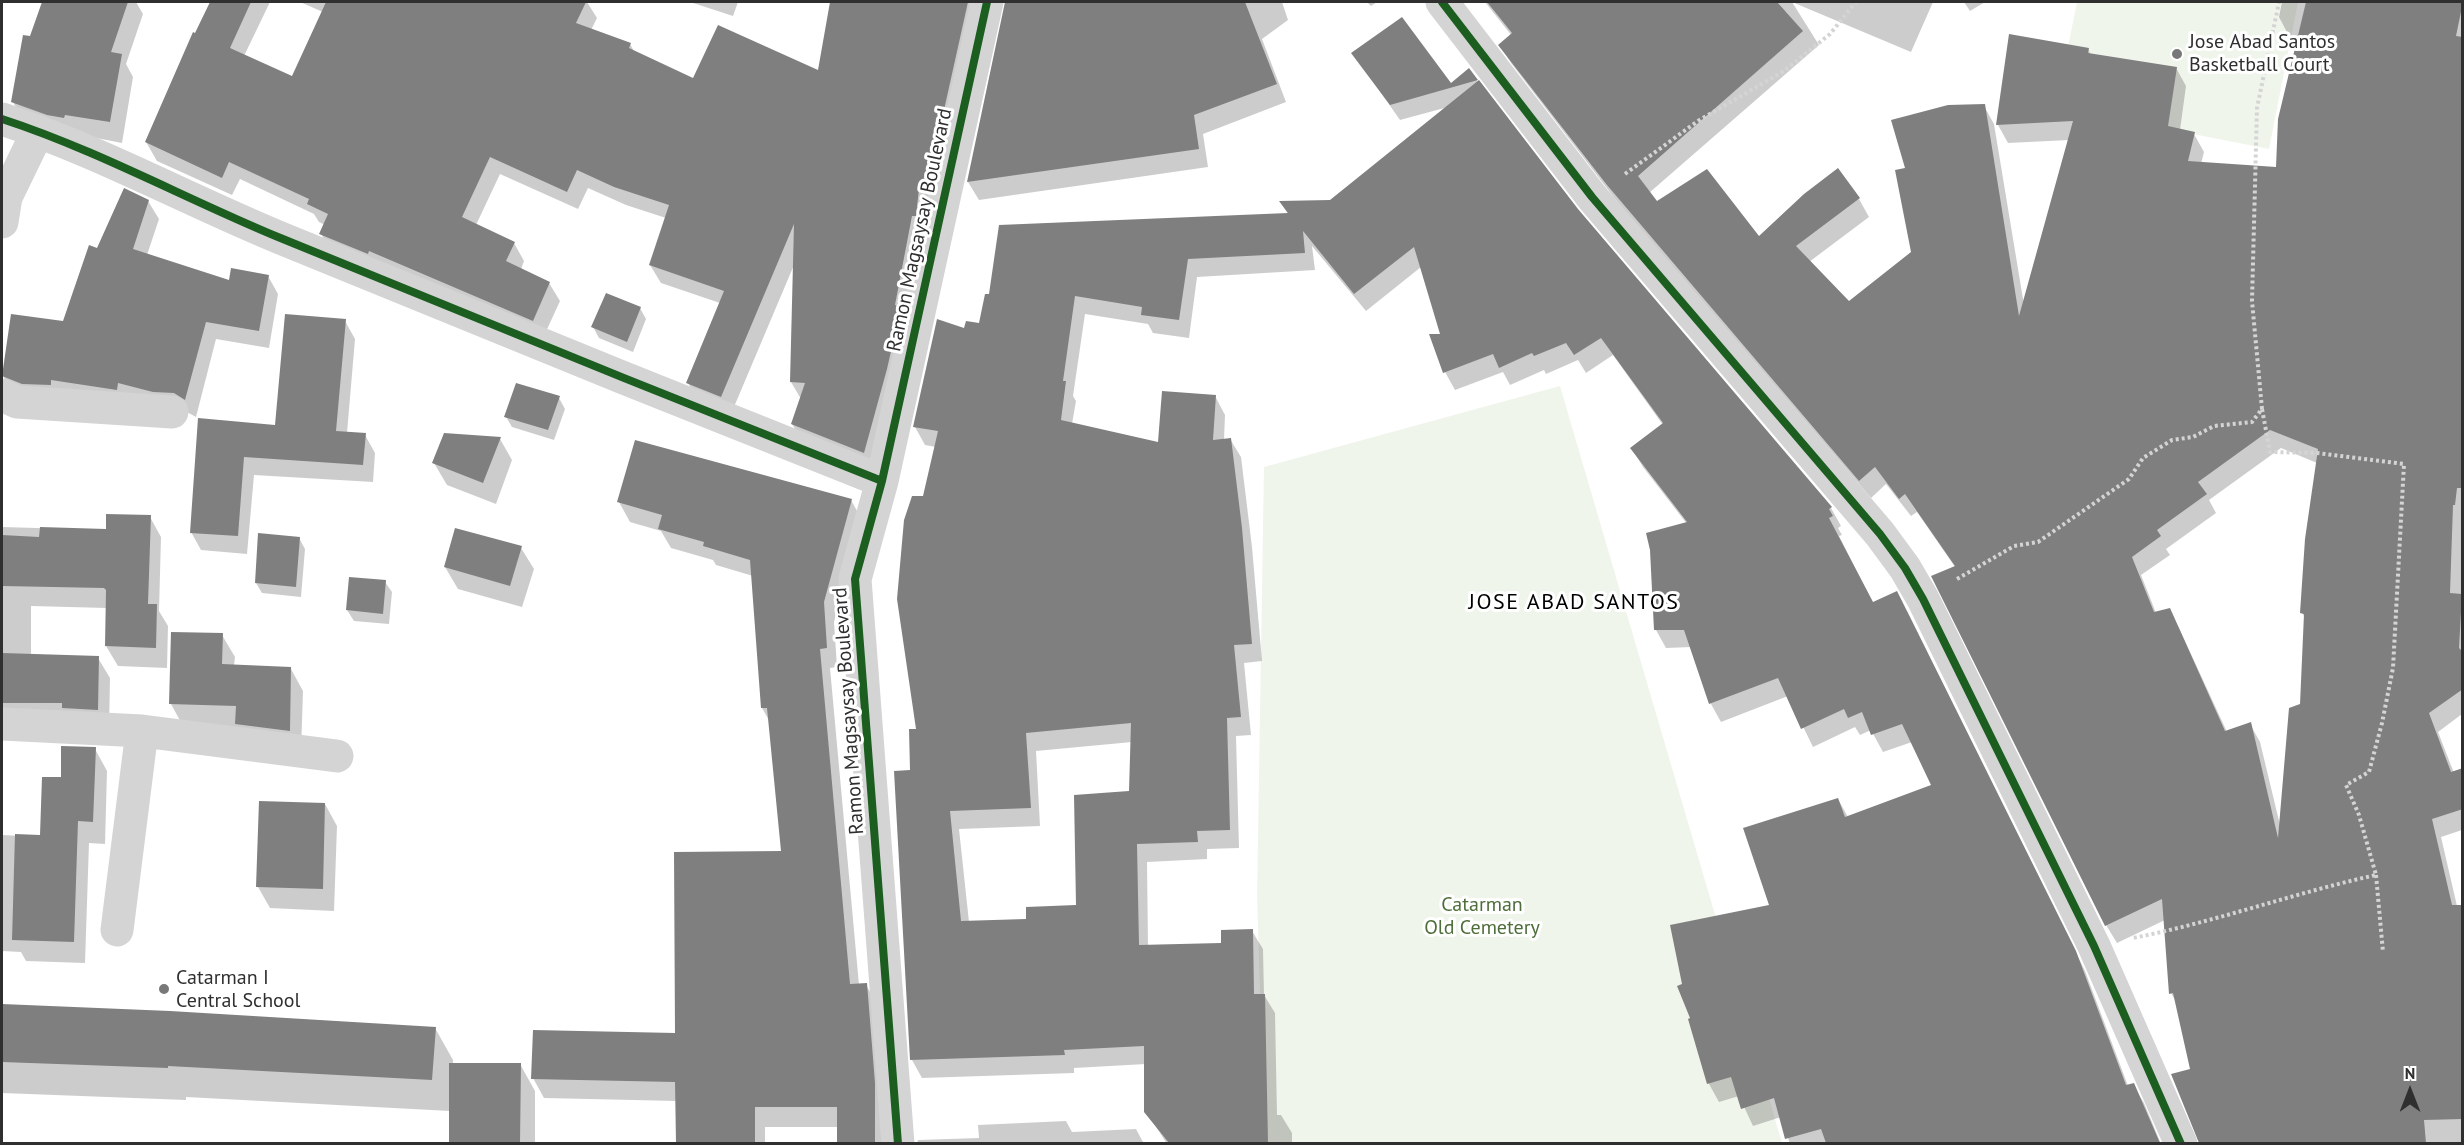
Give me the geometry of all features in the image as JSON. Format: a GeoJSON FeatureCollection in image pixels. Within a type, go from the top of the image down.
{"type":"FeatureCollection","features":[{"type":"Feature","properties":{"kind":"street","name":"Ramon Magsaysay Boulevard"},"geometry":{"type":"LineString","coordinates":[[898,1143],[855,579],[882,481],[987,2]]}},
{"type":"Feature","properties":{"kind":"street"},"geometry":{"type":"LineString","coordinates":[[1442,2],[1592,197],[1880,534],[1905,568],[1923,599],[2094,946],[2181,1143]]}},
{"type":"Feature","properties":{"kind":"street"},"geometry":{"type":"LineString","coordinates":[[2,119],[38,131],[238,220],[556,352],[882,481]]}},
{"type":"Feature","properties":{"kind":"street"},"geometry":{"type":"LineString","coordinates":[[2,222],[6,197],[38,131]]}},
{"type":"Feature","properties":{"kind":"street"},"geometry":{"type":"LineString","coordinates":[[2,396],[17,402],[172,412]]}},
{"type":"Feature","properties":{"kind":"street"},"geometry":{"type":"LineString","coordinates":[[2,724],[142,731],[337,756]]}},
{"type":"Feature","properties":{"kind":"street"},"geometry":{"type":"LineString","coordinates":[[117,930],[142,731]]}},
{"type":"Feature","properties":{"kind":"path"},"geometry":{"type":"LineString","coordinates":[[1592,197],[1698,121],[1784,71],[1830,34],[1856,2]]}},
{"type":"Feature","properties":{"kind":"path"},"geometry":{"type":"LineString","coordinates":[[2279,2],[2257,108],[2252,301],[2262,409],[2270,452],[2317,453],[2404,464],[2393,668],[2369,772],[2346,785],[2359,815],[2376,875],[2383,952]]}},
{"type":"Feature","properties":{"kind":"path"},"geometry":{"type":"LineString","coordinates":[[1923,599],[2014,546],[2038,542],[2129,479],[2143,458],[2172,440],[2193,437],[2214,426],[2252,422],[2262,409]]}},
{"type":"Feature","properties":{"kind":"path"},"geometry":{"type":"LineString","coordinates":[[2094,946],[2167,932],[2329,885],[2376,875]]}},
{"type":"Feature","properties":{"kind":"green space","name":"Jose Abad Santos Basketball Court"},"geometry":{"type":"Polygon","coordinates":[[[2077,2],[2298,2],[2269,149],[2056,107],[2077,2]]]}},
{"type":"Feature","properties":{"kind":"green space","name":"Catarman Old Cemetery"},"geometry":{"type":"Polygon","coordinates":[[[1560,386],[1782,1143],[1265,1143],[1257,897],[1264,467],[1560,386]]]}},
{"type":"Feature","properties":{"kind":"building"},"geometry":{"type":"Polygon","coordinates":[[[42,2],[128,2],[111,52],[122,54],[110,122],[65,115],[64,118],[47,115],[11,102],[23,35],[30,36],[42,2]]]}},
{"type":"Feature","properties":{"kind":"building"},"geometry":{"type":"Polygon","coordinates":[[[210,2],[251,2],[230,48],[292,76],[326,2],[586,2],[576,23],[631,43],[629,48],[693,78],[718,25],[818,70],[830,2],[968,2],[926,191],[919,189],[916,216],[912,216],[895,305],[901,307],[864,453],[791,424],[805,383],[790,382],[794,224],[721,397],[686,383],[724,291],[649,265],[669,205],[614,187],[577,170],[567,192],[490,157],[462,217],[515,242],[506,261],[550,282],[533,321],[369,251],[368,254],[319,234],[328,214],[307,204],[309,199],[229,162],[222,178],[145,142],[193,32],[195,33],[210,2]]]}},
{"type":"Feature","properties":{"kind":"building"},"geometry":{"type":"Polygon","coordinates":[[[1005,2],[1245,2],[1277,84],[1194,115],[1199,149],[967,182],[1005,2]]]}},
{"type":"Feature","properties":{"kind":"building"},"geometry":{"type":"Polygon","coordinates":[[[1487,2],[1777,2],[1803,31],[1638,176],[1657,201],[1707,169],[1759,236],[1804,194],[1838,168],[1860,198],[1796,246],[1849,301],[1911,252],[1895,170],[1905,168],[1891,120],[1948,105],[1985,104],[2019,316],[2073,121],[1996,125],[2009,34],[2089,48],[2088,53],[2177,67],[2168,126],[2195,132],[2188,161],[2276,167],[2278,119],[2306,2],[2463,2],[2456,36],[2463,37],[2463,488],[2457,488],[2455,505],[2453,505],[2450,593],[2462,594],[2459,648],[2463,652],[2463,689],[2429,713],[2451,772],[2463,768],[2463,809],[2432,819],[2452,905],[2463,905],[2463,1119],[2424,1120],[2426,1143],[2199,1143],[2171,1074],[2190,1069],[2173,993],[2169,994],[2162,899],[2105,926],[1931,576],[1955,566],[1905,494],[1899,499],[1875,467],[1859,481],[1607,185],[1498,45],[1512,33],[1487,2]],[[2270,430],[2198,482],[2207,494],[2157,530],[2161,536],[2132,557],[2154,612],[2170,608],[2225,731],[2251,722],[2278,838],[2289,708],[2300,704],[2304,614],[2300,613],[2305,539],[2318,449],[2270,430]]]}},
{"type":"Feature","properties":{"kind":"building"},"geometry":{"type":"Polygon","coordinates":[[[1402,17],[1451,83],[1469,68],[1478,80],[1390,105],[1351,53],[1402,17]]]}},
{"type":"Feature","properties":{"kind":"building"},"geometry":{"type":"Polygon","coordinates":[[[1479,80],[1578,209],[1832,507],[1829,509],[1833,516],[1829,518],[1873,602],[1897,591],[2076,951],[2126,1085],[2134,1083],[2160,1143],[1826,1143],[1821,1129],[1785,1139],[1774,1098],[1741,1109],[1731,1077],[1707,1084],[1688,1019],[1690,1018],[1677,986],[1682,984],[1670,925],[1769,905],[1743,828],[1838,798],[1845,817],[1931,785],[1902,724],[1871,735],[1862,712],[1848,718],[1844,709],[1801,729],[1778,678],[1709,704],[1684,630],[1654,630],[1650,550],[1646,533],[1687,522],[1630,448],[1663,423],[1601,338],[1574,355],[1566,343],[1534,356],[1532,353],[1499,368],[1493,354],[1443,373],[1429,334],[1440,334],[1414,247],[1354,294],[1303,231],[1305,253],[1188,259],[1179,320],[1141,315],[1142,307],[1075,296],[1063,381],[1066,381],[1061,420],[1158,442],[1162,391],[1216,395],[1213,440],[1231,438],[1242,528],[1252,644],[1234,645],[1241,717],[1227,718],[1230,830],[1197,831],[1198,842],[1137,844],[1139,945],[1221,943],[1221,930],[1253,929],[1254,994],[1265,994],[1268,1143],[1169,1143],[1144,1112],[1144,1046],[1064,1050],[1065,1055],[910,1060],[894,771],[910,770],[909,729],[916,729],[897,599],[904,520],[912,496],[923,496],[938,431],[913,427],[937,319],[964,328],[966,321],[979,323],[985,294],[989,294],[999,225],[1288,213],[1279,201],[1330,200],[1479,80]],[[1131,723],[1026,733],[1031,808],[950,811],[961,921],[1026,919],[1026,907],[1076,905],[1074,795],[1129,791],[1131,723]]]}},
{"type":"Feature","properties":{"kind":"building"},"geometry":{"type":"Polygon","coordinates":[[[124,188],[149,200],[133,249],[229,280],[231,268],[269,275],[259,331],[206,322],[185,400],[174,393],[153,392],[118,383],[117,390],[51,380],[51,385],[22,384],[2,376],[11,314],[63,321],[89,245],[97,248],[124,188]]]}},
{"type":"Feature","properties":{"kind":"building"},"geometry":{"type":"Polygon","coordinates":[[[606,293],[641,307],[627,342],[591,327],[606,293]]]}},
{"type":"Feature","properties":{"kind":"building"},"geometry":{"type":"Polygon","coordinates":[[[285,314],[346,319],[336,431],[366,433],[363,465],[244,457],[238,536],[190,533],[198,418],[275,425],[285,314]]]}},
{"type":"Feature","properties":{"kind":"building"},"geometry":{"type":"Polygon","coordinates":[[[516,383],[560,396],[548,430],[504,417],[516,383]]]}},
{"type":"Feature","properties":{"kind":"building"},"geometry":{"type":"Polygon","coordinates":[[[444,433],[501,437],[483,483],[432,463],[444,433]]]}},
{"type":"Feature","properties":{"kind":"building"},"geometry":{"type":"Polygon","coordinates":[[[635,440],[852,499],[824,602],[827,648],[820,649],[850,984],[867,983],[875,1083],[875,1143],[837,1143],[837,1107],[755,1107],[755,1143],[676,1143],[675,1082],[531,1079],[533,1030],[675,1033],[674,852],[781,851],[767,708],[761,708],[750,560],[703,546],[704,542],[658,529],[662,515],[617,502],[635,440]]]}},
{"type":"Feature","properties":{"kind":"building"},"geometry":{"type":"Polygon","coordinates":[[[106,514],[151,515],[148,604],[157,604],[156,648],[105,646],[106,590],[104,588],[2,586],[2,535],[39,537],[40,527],[106,529],[106,514]]]}},
{"type":"Feature","properties":{"kind":"building"},"geometry":{"type":"Polygon","coordinates":[[[455,528],[522,546],[510,586],[444,567],[455,528]]]}},
{"type":"Feature","properties":{"kind":"building"},"geometry":{"type":"Polygon","coordinates":[[[258,533],[300,537],[296,587],[255,583],[258,533]]]}},
{"type":"Feature","properties":{"kind":"building"},"geometry":{"type":"Polygon","coordinates":[[[349,577],[386,580],[383,614],[346,610],[349,577]]]}},
{"type":"Feature","properties":{"kind":"building"},"geometry":{"type":"Polygon","coordinates":[[[171,632],[223,633],[222,664],[291,667],[290,731],[235,724],[236,706],[169,704],[171,632]]]}},
{"type":"Feature","properties":{"kind":"building"},"geometry":{"type":"Polygon","coordinates":[[[2,653],[99,656],[98,710],[62,708],[62,703],[2,703],[2,653]]]}},
{"type":"Feature","properties":{"kind":"building"},"geometry":{"type":"Polygon","coordinates":[[[61,746],[96,747],[93,822],[78,821],[74,942],[12,940],[15,834],[40,835],[42,777],[61,777],[61,746]]]}},
{"type":"Feature","properties":{"kind":"building"},"geometry":{"type":"Polygon","coordinates":[[[259,801],[325,803],[323,889],[256,887],[259,801]]]}},
{"type":"Feature","properties":{"kind":"building"},"geometry":{"type":"Polygon","coordinates":[[[2,1004],[170,1011],[436,1027],[432,1080],[168,1066],[168,1068],[2,1062],[2,1004]]]}},
{"type":"Feature","properties":{"kind":"building"},"geometry":{"type":"Polygon","coordinates":[[[449,1063],[521,1063],[520,1143],[449,1143],[449,1063]]]}},
{"type":"Feature","properties":{"kind":"cycle path"},"geometry":{"type":"LineString","coordinates":[[898,1144],[855,579],[882,481],[987,2]]}},
{"type":"Feature","properties":{"kind":"cycle path"},"geometry":{"type":"LineString","coordinates":[[1442,2],[1592,197],[1880,534],[1905,568],[1923,599],[2094,946],[2181,1144]]}},
{"type":"Feature","properties":{"kind":"cycle path"},"geometry":{"type":"LineString","coordinates":[[2,119],[72,145],[353,268],[882,481]]}},
{"type":"Feature","properties":{"kind":"place","name":"Jose Abad Santos Basketball Court"},"geometry":{"type":"Point","coordinates":[2177,54]}},
{"type":"Feature","properties":{"kind":"place","name":"Catarman I Central School"},"geometry":{"type":"Point","coordinates":[164,989]}},
{"type":"Feature","properties":{"kind":"district","name":"JOSE ABAD SANTOS"},"geometry":{"type":"Point","coordinates":[1574,603]}}]}
